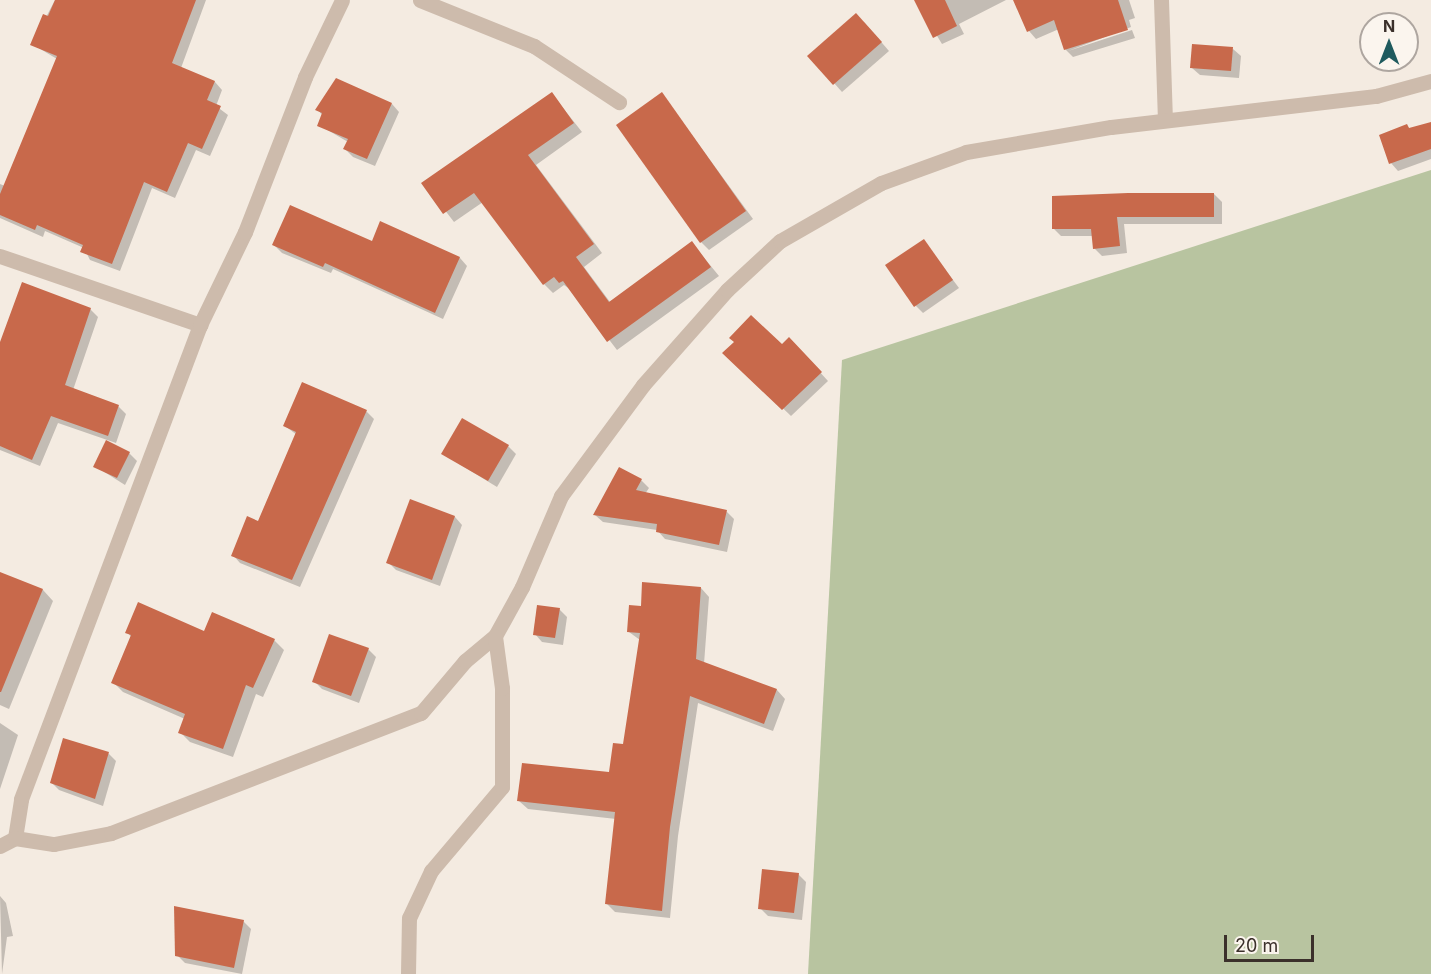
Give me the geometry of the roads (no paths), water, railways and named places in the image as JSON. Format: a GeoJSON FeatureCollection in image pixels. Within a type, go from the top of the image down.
{"type":"FeatureCollection","features":[{"type":"Feature","properties":{"kind":"street"},"geometry":{"type":"LineString","coordinates":[[15,838],[21,799],[200,325],[245,232],[305,77],[342,0]]}},
{"type":"Feature","properties":{"kind":"street"},"geometry":{"type":"LineString","coordinates":[[420,0],[534,46],[620,102]]}},
{"type":"Feature","properties":{"kind":"street"},"geometry":{"type":"LineString","coordinates":[[1161,0],[1165,120]]}},
{"type":"Feature","properties":{"kind":"street"},"geometry":{"type":"LineString","coordinates":[[0,846],[15,838],[54,844],[111,833],[422,713],[465,661],[495,636],[522,587],[561,496],[643,385],[727,290],[780,241],[881,183],[966,152],[1165,120],[1376,96],[1431,81]]}},
{"type":"Feature","properties":{"kind":"street"},"geometry":{"type":"LineString","coordinates":[[0,256],[200,325]]}},
{"type":"Feature","properties":{"kind":"street"},"geometry":{"type":"LineString","coordinates":[[408,974],[410,918],[431,871],[502,787],[502,688],[495,636]]}}]}
